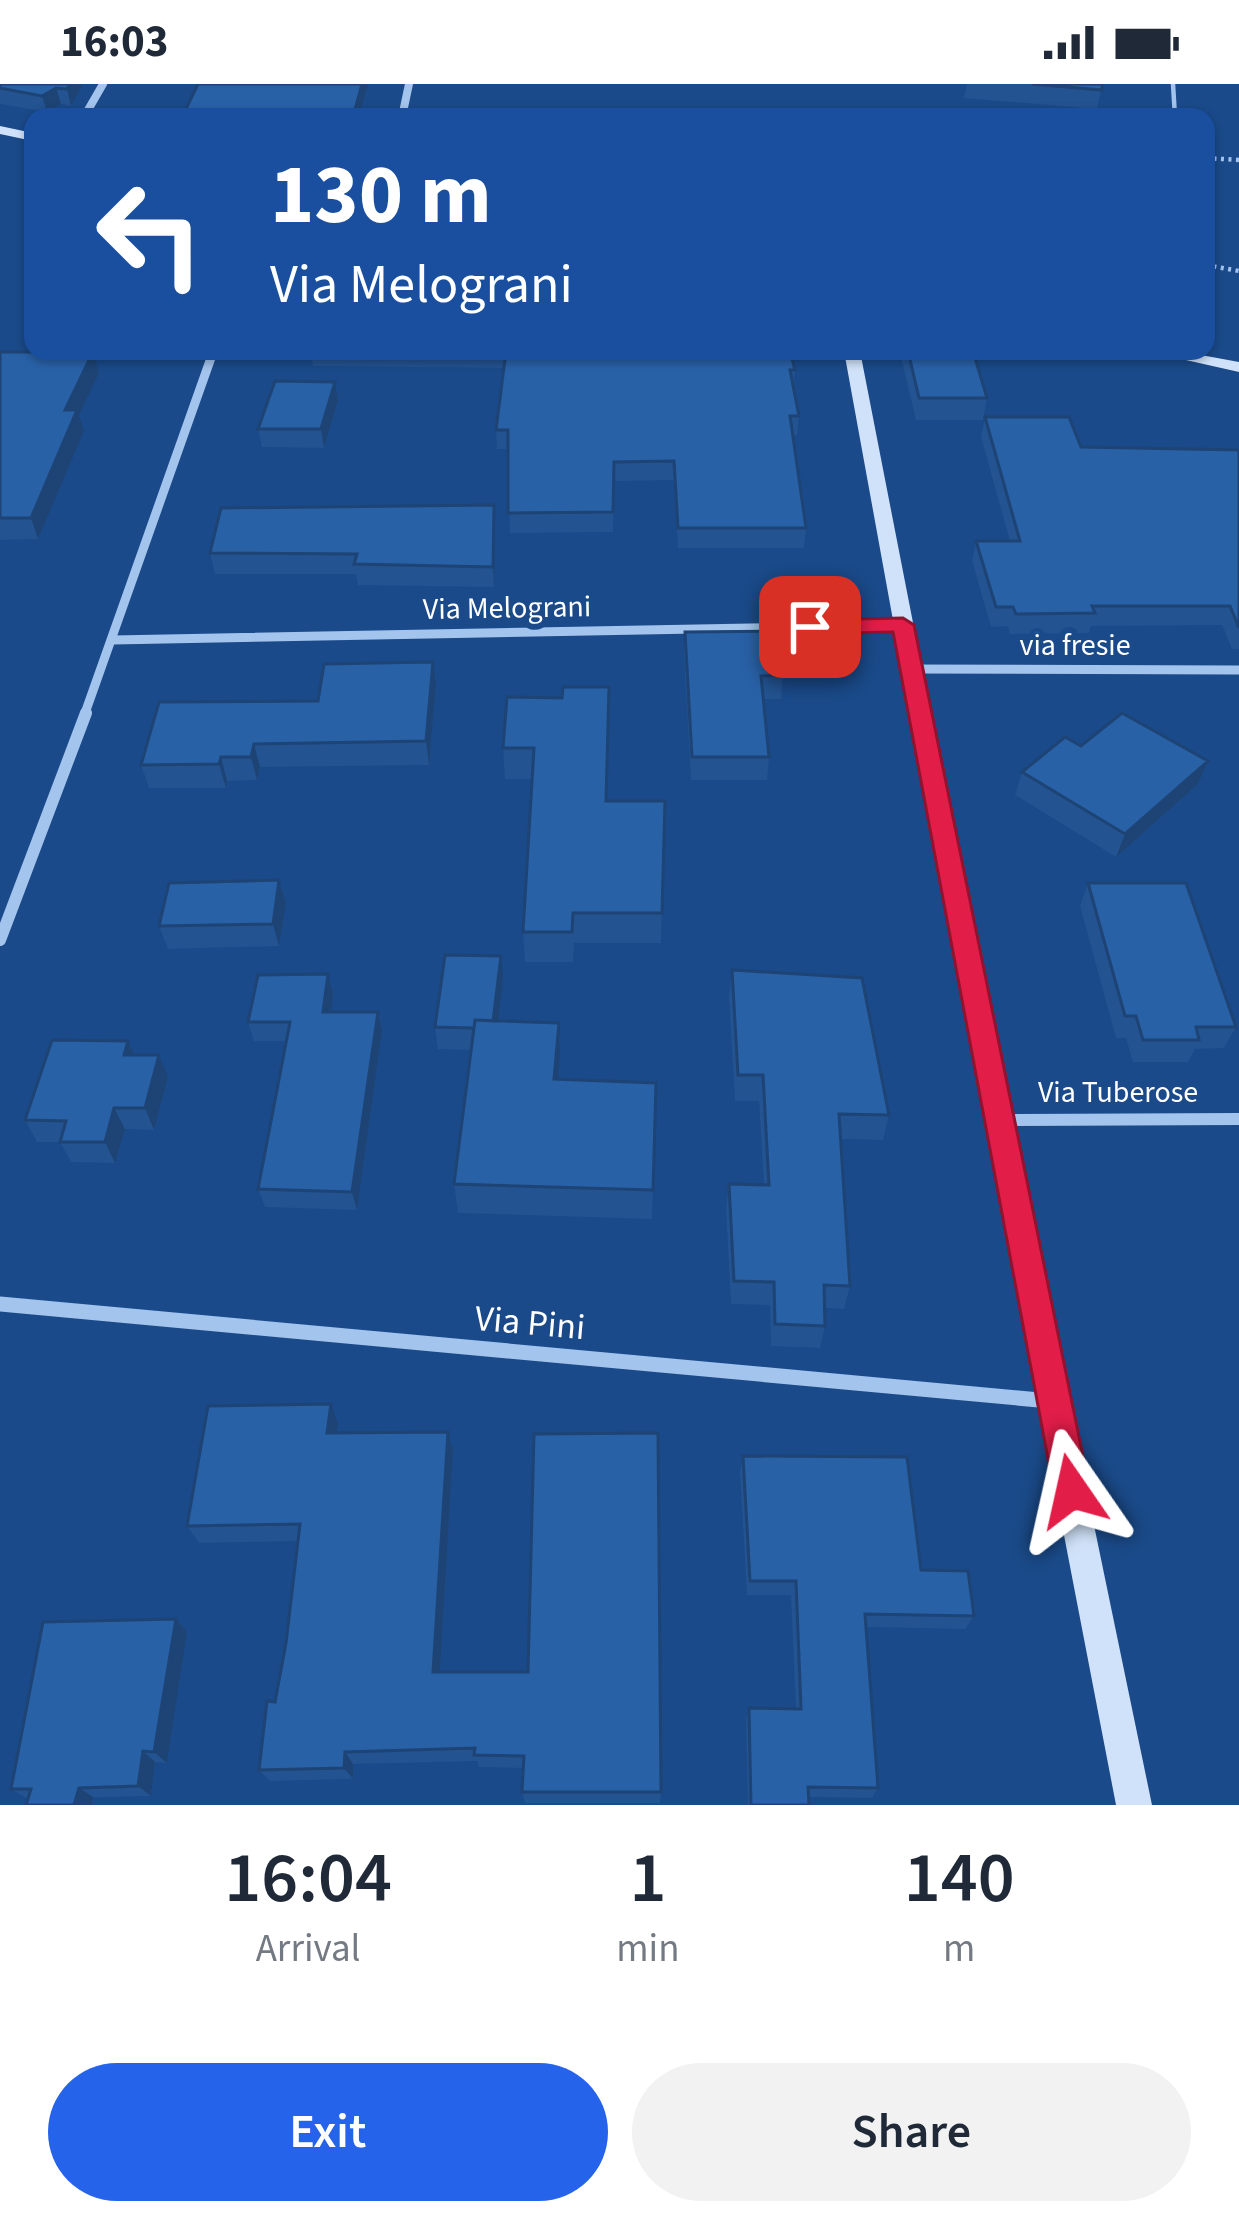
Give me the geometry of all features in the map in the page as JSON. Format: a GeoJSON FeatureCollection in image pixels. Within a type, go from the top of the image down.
{"type":"FeatureCollection","features":[{"type":"Feature","properties":{"kind":"street"},"geometry":{"type":"LineString","coordinates":[[0,940],[113,640],[210,360]]}},
{"type":"Feature","properties":{"kind":"street"},"geometry":{"type":"LineString","coordinates":[[854,360],[997,1120],[1134,1805]]}},
{"type":"Feature","properties":{"kind":"street"},"geometry":{"type":"LineString","coordinates":[[1204,360],[1239,367]]}},
{"type":"Feature","properties":{"kind":"street","name":"Via Melograni"},"geometry":{"type":"LineString","coordinates":[[113,640],[903,625]]}},
{"type":"Feature","properties":{"kind":"street","name":"via fresie"},"geometry":{"type":"LineString","coordinates":[[911,669],[1239,670]]}},
{"type":"Feature","properties":{"kind":"street","name":"Via Tuberose"},"geometry":{"type":"LineString","coordinates":[[997,1120],[1239,1119]]}},
{"type":"Feature","properties":{"kind":"street","name":"Via Pini"},"geometry":{"type":"LineString","coordinates":[[0,1304],[1054,1401]]}},
{"type":"Feature","properties":{"kind":"building"},"geometry":{"type":"Polygon","coordinates":[[[0,84],[70,84],[42,96],[0,88],[0,84]]]}},
{"type":"Feature","properties":{"kind":"building"},"geometry":{"type":"Polygon","coordinates":[[[198,84],[362,84],[355,108],[186,108],[198,84]]]}},
{"type":"Feature","properties":{"kind":"building"},"geometry":{"type":"Polygon","coordinates":[[[1032,84],[1102,84],[1102,90],[1032,84]]]}},
{"type":"Feature","properties":{"kind":"building"},"geometry":{"type":"Polygon","coordinates":[[[0,352],[24,352],[24,360],[89,360],[65,410],[77,410],[31,518],[0,518],[0,352]]]}},
{"type":"Feature","properties":{"kind":"building"},"geometry":{"type":"Polygon","coordinates":[[[505,360],[792,360],[799,416],[790,416],[806,528],[678,528],[674,461],[614,462],[613,512],[508,513],[508,430],[496,430],[505,360]]]}},
{"type":"Feature","properties":{"kind":"building"},"geometry":{"type":"Polygon","coordinates":[[[910,360],[976,360],[987,398],[919,398],[910,360]]]}},
{"type":"Feature","properties":{"kind":"building"},"geometry":{"type":"Polygon","coordinates":[[[275,381],[335,382],[321,429],[258,429],[275,381]]]}},
{"type":"Feature","properties":{"kind":"building"},"geometry":{"type":"Polygon","coordinates":[[[985,417],[1069,417],[1081,447],[1239,450],[1239,628],[1230,606],[1092,606],[1095,613],[1016,614],[1013,607],[996,607],[976,541],[1020,541],[985,417]]]}},
{"type":"Feature","properties":{"kind":"building"},"geometry":{"type":"Polygon","coordinates":[[[494,505],[493,567],[354,564],[357,554],[210,553],[221,508],[494,505]]]}},
{"type":"Feature","properties":{"kind":"building"},"geometry":{"type":"Polygon","coordinates":[[[777,631],[783,675],[761,676],[769,757],[692,757],[685,632],[777,631]]]}},
{"type":"Feature","properties":{"kind":"building"},"geometry":{"type":"Polygon","coordinates":[[[433,662],[426,741],[254,744],[251,757],[221,757],[219,764],[141,765],[159,702],[318,701],[324,664],[433,662]]]}},
{"type":"Feature","properties":{"kind":"building"},"geometry":{"type":"Polygon","coordinates":[[[563,687],[609,687],[606,801],[665,801],[662,913],[573,913],[572,932],[523,932],[534,748],[503,748],[507,697],[562,698],[563,687]]]}},
{"type":"Feature","properties":{"kind":"building"},"geometry":{"type":"Polygon","coordinates":[[[1122,713],[1208,761],[1125,834],[1022,772],[1065,737],[1081,746],[1122,713]]]}},
{"type":"Feature","properties":{"kind":"building"},"geometry":{"type":"Polygon","coordinates":[[[279,880],[273,924],[159,926],[169,883],[279,880]]]}},
{"type":"Feature","properties":{"kind":"building"},"geometry":{"type":"Polygon","coordinates":[[[1088,883],[1186,883],[1236,1027],[1196,1027],[1199,1040],[1143,1040],[1136,1016],[1125,1016],[1088,883]]]}},
{"type":"Feature","properties":{"kind":"building"},"geometry":{"type":"Polygon","coordinates":[[[445,955],[501,956],[493,1021],[475,1020],[474,1028],[435,1027],[445,955]]]}},
{"type":"Feature","properties":{"kind":"building"},"geometry":{"type":"Polygon","coordinates":[[[732,970],[862,978],[889,1115],[839,1114],[850,1286],[824,1285],[825,1326],[775,1324],[774,1282],[734,1281],[729,1184],[769,1185],[763,1075],[738,1075],[732,970]]]}},
{"type":"Feature","properties":{"kind":"building"},"geometry":{"type":"Polygon","coordinates":[[[328,974],[323,1012],[378,1012],[352,1192],[258,1189],[290,1022],[248,1022],[258,975],[328,974]]]}},
{"type":"Feature","properties":{"kind":"building"},"geometry":{"type":"Polygon","coordinates":[[[475,1020],[559,1023],[554,1079],[656,1083],[653,1190],[454,1184],[475,1020]]]}},
{"type":"Feature","properties":{"kind":"building"},"geometry":{"type":"Polygon","coordinates":[[[52,1040],[128,1041],[124,1055],[159,1055],[145,1108],[114,1108],[105,1142],[60,1142],[66,1121],[25,1120],[52,1040]]]}},
{"type":"Feature","properties":{"kind":"building"},"geometry":{"type":"Polygon","coordinates":[[[331,1404],[327,1433],[448,1432],[433,1672],[528,1672],[534,1434],[658,1433],[661,1792],[522,1792],[524,1756],[474,1755],[475,1748],[345,1752],[344,1768],[259,1770],[267,1701],[275,1702],[286,1643],[300,1524],[187,1526],[208,1406],[331,1404]]]}},
{"type":"Feature","properties":{"kind":"building"},"geometry":{"type":"Polygon","coordinates":[[[743,1456],[907,1457],[921,1570],[968,1571],[974,1616],[865,1614],[878,1788],[808,1787],[809,1805],[751,1805],[749,1708],[801,1709],[796,1581],[750,1581],[743,1456]]]}},
{"type":"Feature","properties":{"kind":"building"},"geometry":{"type":"Polygon","coordinates":[[[176,1619],[154,1752],[143,1751],[138,1786],[79,1788],[74,1805],[26,1805],[31,1789],[11,1789],[43,1622],[176,1619]]]}},
{"type":"Feature","properties":{"kind":"route"},"geometry":{"type":"LineString","coordinates":[[810,627],[903,625],[1072,1491]]}}]}
